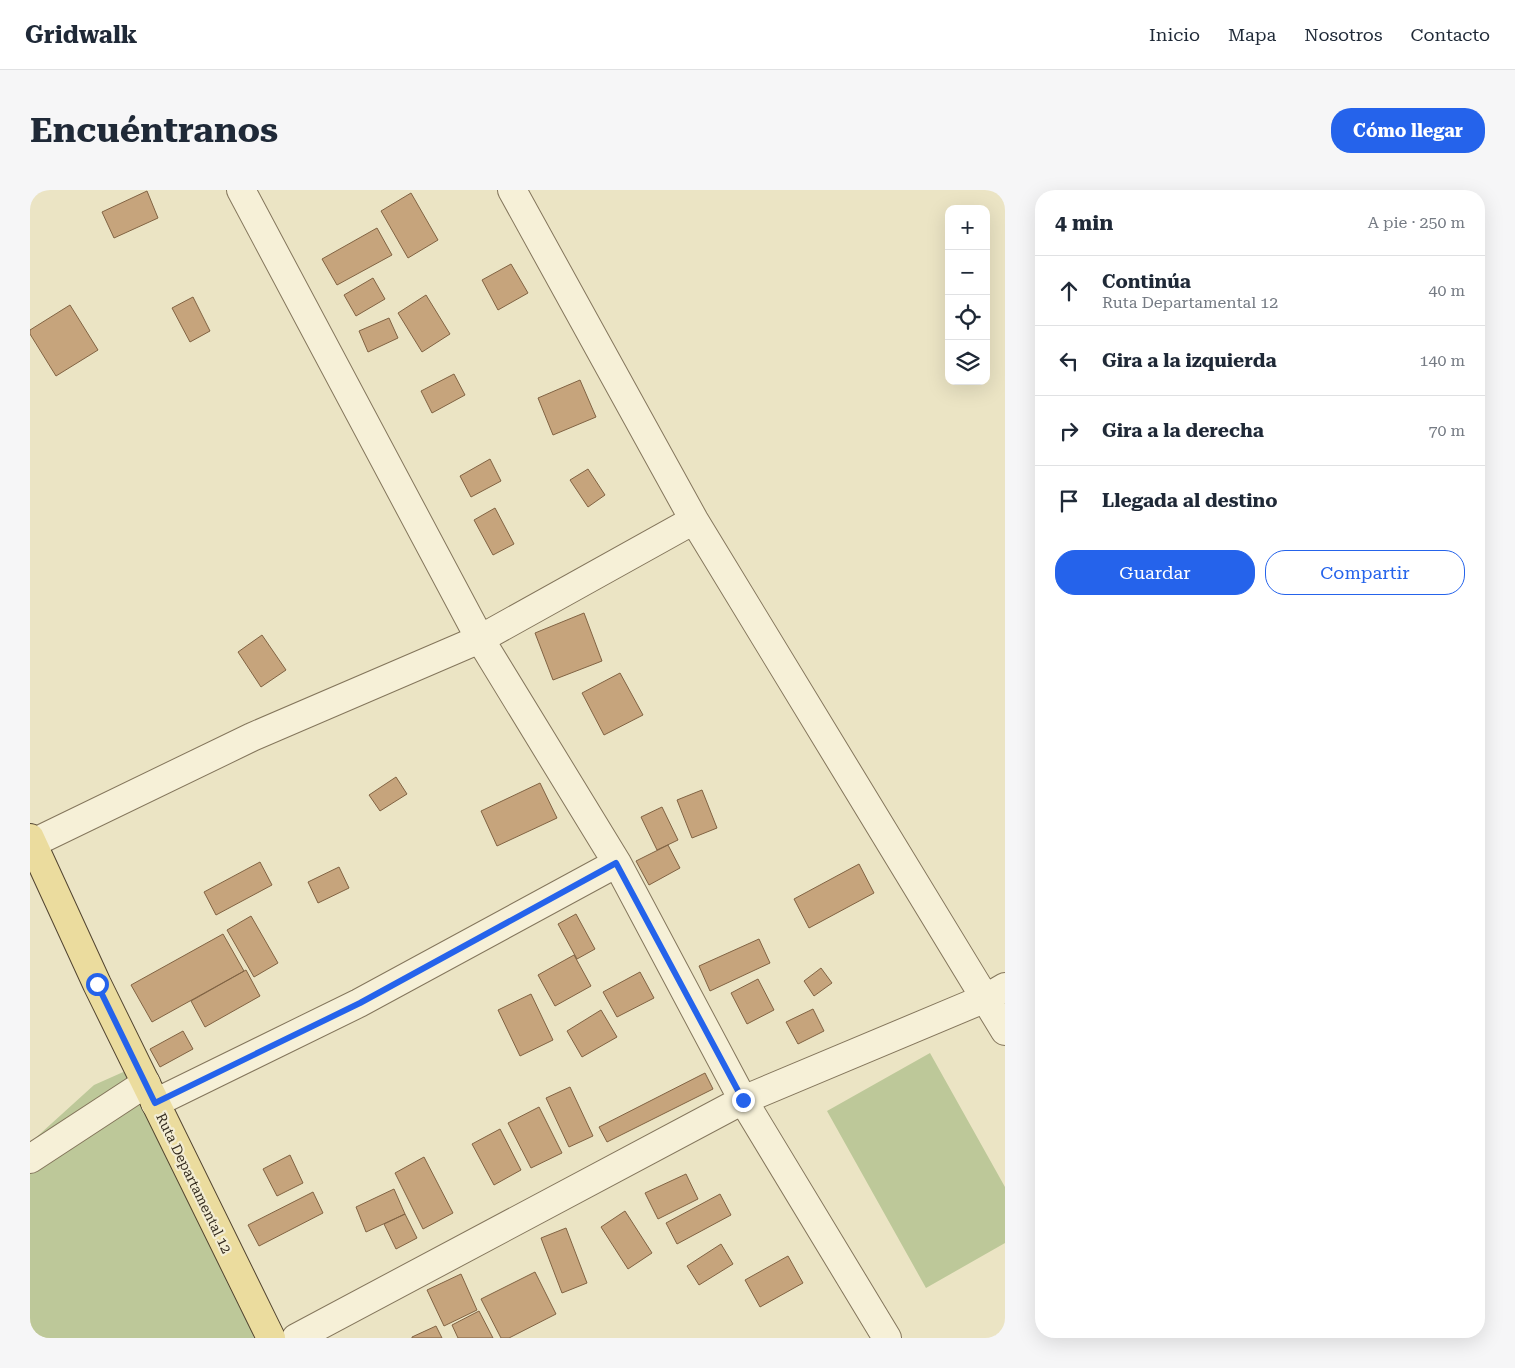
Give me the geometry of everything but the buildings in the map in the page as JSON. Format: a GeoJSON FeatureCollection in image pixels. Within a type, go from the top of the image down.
{"type":"FeatureCollection","features":[{"type":"Feature","properties":{"kind":"main road","name":"Ruta Departamental 12"},"geometry":{"type":"LineString","coordinates":[[31,841],[97,984],[271,1338]]}},
{"type":"Feature","properties":{"kind":"street"},"geometry":{"type":"LineString","coordinates":[[241,190],[480,640],[616,863],[743,1100],[887,1338]]}},
{"type":"Feature","properties":{"kind":"street"},"geometry":{"type":"LineString","coordinates":[[512,190],[694,520],[995,992],[1005,1031]]}},
{"type":"Feature","properties":{"kind":"street"},"geometry":{"type":"LineString","coordinates":[[31,841],[252,736],[480,640],[694,520]]}},
{"type":"Feature","properties":{"kind":"street"},"geometry":{"type":"LineString","coordinates":[[30,1159],[150,1093],[360,1003],[616,863]]}},
{"type":"Feature","properties":{"kind":"street"},"geometry":{"type":"LineString","coordinates":[[296,1338],[743,1100],[995,992]]}},
{"type":"Feature","properties":{"kind":"green space"},"geometry":{"type":"Polygon","coordinates":[[[930,1053],[1005,1187],[1005,1243],[926,1288],[827,1111],[930,1053]]]}},
{"type":"Feature","properties":{"kind":"green space"},"geometry":{"type":"Polygon","coordinates":[[[130,1069],[222,1244],[254,1338],[30,1338],[30,1143],[94,1085],[130,1069]]]}},
{"type":"Feature","properties":{"kind":"route"},"geometry":{"type":"LineString","coordinates":[[97,984],[155,1103],[360,1003],[616,863],[743,1100]]}}]}
